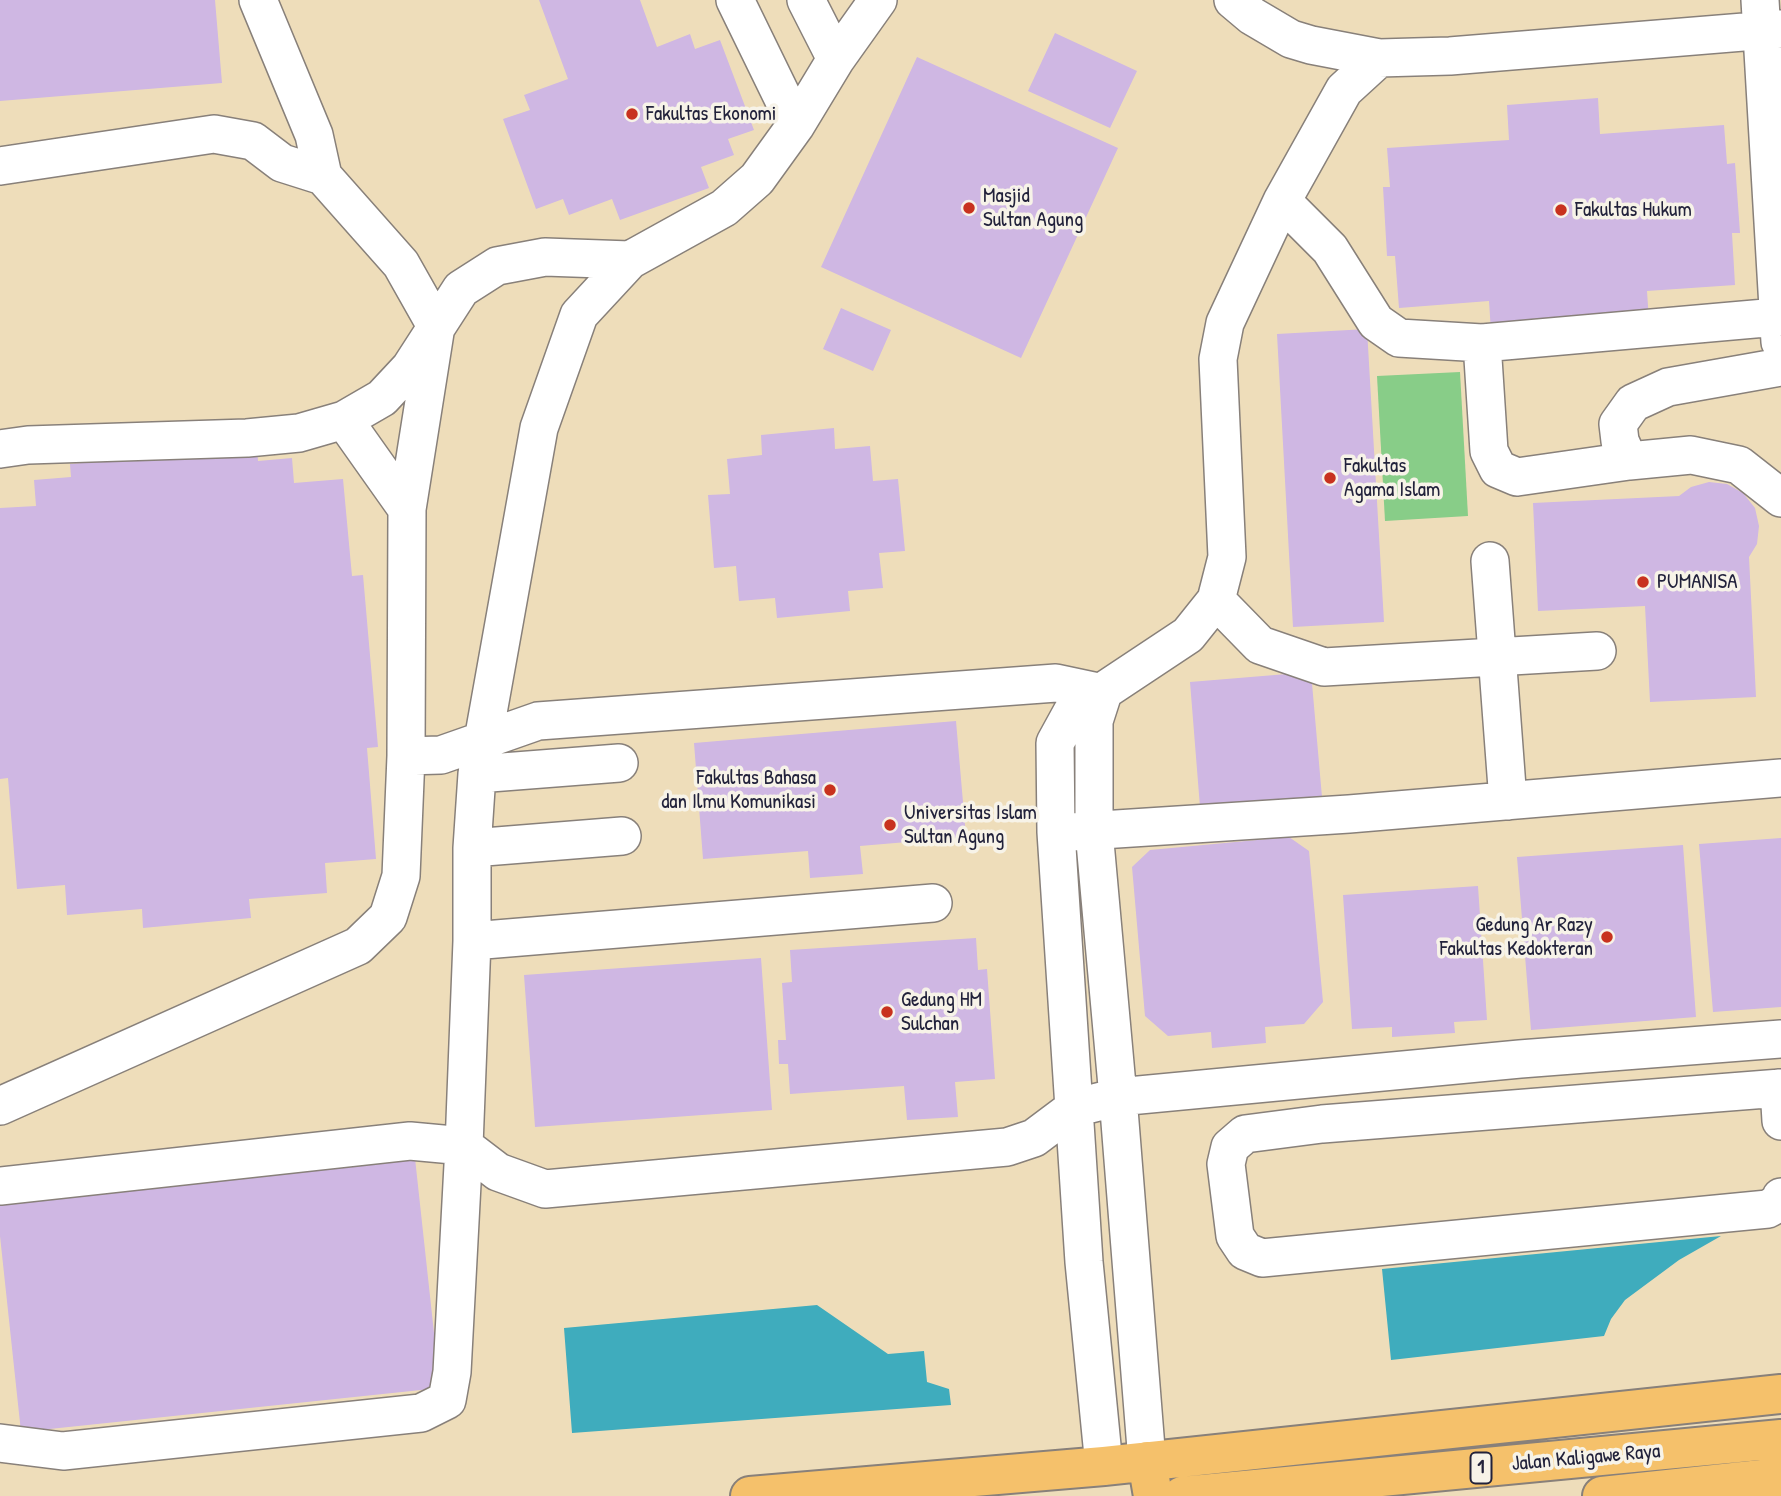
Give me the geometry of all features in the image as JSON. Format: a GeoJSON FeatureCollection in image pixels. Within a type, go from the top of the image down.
{"type":"FeatureCollection","features":[{"type":"Feature","properties":{"kind":"highway"},"geometry":{"type":"LineString","coordinates":[[750,1496],[1150,1478],[1781,1394]]}},
{"type":"Feature","properties":{"kind":"highway","name":"Jalan Kaligawe Raya"},"geometry":{"type":"LineString","coordinates":[[1182,1496],[1781,1439]]}},
{"type":"Feature","properties":{"kind":"highway","name":"Jalan Kaligawe Raya"},"geometry":{"type":"LineString","coordinates":[[1602,1496],[1781,1478]]}},
{"type":"Feature","properties":{"kind":"lane"},"geometry":{"type":"LineString","coordinates":[[0,1106],[358,946],[388,917],[401,876],[406,756],[407,509],[436,326],[401,264],[323,176],[314,135],[258,0]]}},
{"type":"Feature","properties":{"kind":"lane"},"geometry":{"type":"LineString","coordinates":[[735,0],[796,125]]}},
{"type":"Feature","properties":{"kind":"lane"},"geometry":{"type":"LineString","coordinates":[[806,0],[836,59]]}},
{"type":"Feature","properties":{"kind":"lane"},"geometry":{"type":"LineString","coordinates":[[0,1443],[64,1451],[421,1413],[447,1400],[452,1372],[464,1146],[472,940],[472,848],[481,757],[539,428],[579,315],[630,260],[724,208],[757,179],[878,0]]}},
{"type":"Feature","properties":{"kind":"lane"},"geometry":{"type":"LineString","coordinates":[[1235,0],[1252,16],[1291,39],[1322,48],[1379,58],[1438,57],[1767,20],[1775,169],[1777,317],[1781,357]]}},
{"type":"Feature","properties":{"kind":"lane"},"geometry":{"type":"LineString","coordinates":[[1107,1481],[1084,1262],[1056,832],[1055,743],[1072,712],[1103,694],[1188,635],[1216,600],[1227,557],[1218,359],[1225,323],[1282,201],[1344,90],[1379,58]]}},
{"type":"Feature","properties":{"kind":"lane"},"geometry":{"type":"LineString","coordinates":[[0,166],[214,134],[253,141],[282,163],[323,176]]}},
{"type":"Feature","properties":{"kind":"lane"},"geometry":{"type":"LineString","coordinates":[[1282,201],[1330,249],[1376,321],[1399,338],[1482,343],[1777,317]]}},
{"type":"Feature","properties":{"kind":"lane"},"geometry":{"type":"LineString","coordinates":[[0,449],[28,445],[247,438],[299,433],[344,420],[382,398],[410,368],[461,289],[497,266],[545,257],[630,260]]}},
{"type":"Feature","properties":{"kind":"lane"},"geometry":{"type":"LineString","coordinates":[[1482,343],[1489,451],[1498,469],[1517,477],[1691,455],[1739,465],[1781,498]]}},
{"type":"Feature","properties":{"kind":"lane"},"geometry":{"type":"LineString","coordinates":[[1629,461],[1620,441],[1618,424],[1633,403],[1668,387],[1781,367]]}},
{"type":"Feature","properties":{"kind":"lane"},"geometry":{"type":"LineString","coordinates":[[344,420],[407,509]]}},
{"type":"Feature","properties":{"kind":"lane"},"geometry":{"type":"LineString","coordinates":[[1490,561],[1508,801]]}},
{"type":"Feature","properties":{"kind":"lane"},"geometry":{"type":"LineString","coordinates":[[1216,600],[1260,645],[1324,667],[1597,651]]}},
{"type":"Feature","properties":{"kind":"lane"},"geometry":{"type":"LineString","coordinates":[[481,757],[538,721],[1056,683],[1103,694]]}},
{"type":"Feature","properties":{"kind":"lane"},"geometry":{"type":"LineString","coordinates":[[1103,694],[1094,721],[1094,831],[1150,1478]]}},
{"type":"Feature","properties":{"kind":"lane"},"geometry":{"type":"LineString","coordinates":[[406,756],[441,755],[619,763]]}},
{"type":"Feature","properties":{"kind":"lane"},"geometry":{"type":"LineString","coordinates":[[1056,832],[1508,801],[1781,778]]}},
{"type":"Feature","properties":{"kind":"lane"},"geometry":{"type":"LineString","coordinates":[[472,848],[622,836]]}},
{"type":"Feature","properties":{"kind":"lane"},"geometry":{"type":"LineString","coordinates":[[472,940],[933,903]]}},
{"type":"Feature","properties":{"kind":"lane"},"geometry":{"type":"LineString","coordinates":[[0,1186],[410,1141],[464,1146],[498,1172],[545,1189],[1007,1147],[1034,1138],[1074,1108],[1118,1097],[1520,1059],[1781,1039]]}},
{"type":"Feature","properties":{"kind":"lane"},"geometry":{"type":"LineString","coordinates":[[1638,1050],[1645,1098]]}},
{"type":"Feature","properties":{"kind":"lane"},"geometry":{"type":"LineString","coordinates":[[1520,1059],[1523,1107]]}},
{"type":"Feature","properties":{"kind":"lane"},"geometry":{"type":"LineString","coordinates":[[1322,1124],[1329,1076]]}},
{"type":"Feature","properties":{"kind":"lane"},"geometry":{"type":"LineString","coordinates":[[1780,1099],[1645,1098],[1322,1124],[1245,1134],[1230,1147],[1226,1164],[1235,1236],[1245,1251],[1262,1258],[1754,1211],[1768,1209],[1779,1202],[1781,1197]]}},
{"type":"Feature","properties":{"kind":"green space"},"geometry":{"type":"Polygon","coordinates":[[[1460,372],[1468,516],[1385,521],[1377,376],[1460,372]]]}},
{"type":"Feature","properties":{"kind":"water"},"geometry":{"type":"Polygon","coordinates":[[[1721,1236],[1679,1260],[1625,1300],[1611,1319],[1604,1336],[1391,1360],[1382,1269],[1721,1236]]]}},
{"type":"Feature","properties":{"kind":"water"},"geometry":{"type":"Polygon","coordinates":[[[817,1305],[888,1354],[924,1351],[927,1382],[949,1389],[951,1405],[572,1433],[564,1328],[817,1305]]]}},
{"type":"Feature","properties":{"kind":"building"},"geometry":{"type":"Polygon","coordinates":[[[0,0],[215,0],[222,83],[0,101],[0,0]]]}},
{"type":"Feature","properties":{"kind":"building","name":"Fakultas Ekonomi"},"geometry":{"type":"Polygon","coordinates":[[[539,0],[640,0],[657,47],[690,34],[695,49],[720,40],[754,130],[728,139],[734,155],[701,167],[709,188],[620,220],[612,199],[569,215],[563,199],[536,209],[503,119],[530,110],[524,95],[568,79],[539,0]]]}},
{"type":"Feature","properties":{"kind":"building"},"geometry":{"type":"Polygon","coordinates":[[[1055,33],[1137,71],[1110,128],[1028,91],[1055,33]]]}},
{"type":"Feature","properties":{"kind":"building","name":"Masjid Sultan Agung"},"geometry":{"type":"Polygon","coordinates":[[[917,57],[1118,148],[1021,358],[821,267],[917,57]]]}},
{"type":"Feature","properties":{"kind":"building","name":"Fakultas Hukum"},"geometry":{"type":"Polygon","coordinates":[[[1598,98],[1600,134],[1724,125],[1727,164],[1735,163],[1740,233],[1732,233],[1735,285],[1647,291],[1649,321],[1491,332],[1489,301],[1399,308],[1395,256],[1387,256],[1383,187],[1390,187],[1387,148],[1509,140],[1507,105],[1598,98]]]}},
{"type":"Feature","properties":{"kind":"building"},"geometry":{"type":"Polygon","coordinates":[[[841,308],[891,330],[873,371],[823,349],[841,308]]]}},
{"type":"Feature","properties":{"kind":"building","name":"Fakultas Agama Islam"},"geometry":{"type":"Polygon","coordinates":[[[1367,329],[1384,622],[1293,627],[1277,334],[1367,329]]]}},
{"type":"Feature","properties":{"kind":"building"},"geometry":{"type":"Polygon","coordinates":[[[834,428],[835,449],[870,446],[873,481],[898,479],[905,551],[879,553],[883,588],[848,591],[850,611],[777,618],[775,598],[739,601],[736,566],[714,568],[708,495],[730,494],[727,459],[762,455],[761,435],[834,428]]]}},
{"type":"Feature","properties":{"kind":"building"},"geometry":{"type":"Polygon","coordinates":[[[257,448],[258,461],[292,458],[294,483],[343,479],[352,576],[363,575],[378,747],[367,748],[376,859],[325,863],[327,893],[249,899],[251,918],[143,928],[142,909],[67,915],[65,885],[17,889],[8,778],[0,779],[0,508],[36,506],[34,480],[71,477],[70,464],[257,448]]]}},
{"type":"Feature","properties":{"kind":"building","name":"PUMANISA"},"geometry":{"type":"Polygon","coordinates":[[[1709,482],[1727,484],[1743,493],[1755,508],[1759,526],[1757,544],[1749,557],[1756,697],[1650,702],[1645,606],[1538,611],[1533,503],[1679,496],[1691,487],[1709,482]]]}},
{"type":"Feature","properties":{"kind":"building"},"geometry":{"type":"Polygon","coordinates":[[[1311,672],[1322,797],[1200,807],[1190,682],[1311,672]]]}},
{"type":"Feature","properties":{"kind":"building","name":"Fakultas Bahasa dan Ilmu Komunikasi"},"geometry":{"type":"Polygon","coordinates":[[[956,721],[966,837],[860,846],[863,874],[810,878],[808,851],[703,859],[694,743],[956,721]]]}},
{"type":"Feature","properties":{"kind":"building"},"geometry":{"type":"Polygon","coordinates":[[[1289,837],[1309,851],[1323,1002],[1304,1024],[1265,1027],[1266,1043],[1212,1048],[1211,1032],[1168,1036],[1145,1016],[1132,867],[1150,850],[1289,837]]]}},
{"type":"Feature","properties":{"kind":"building"},"geometry":{"type":"Polygon","coordinates":[[[1781,838],[1781,1007],[1713,1012],[1699,844],[1781,838]]]}},
{"type":"Feature","properties":{"kind":"building","name":"Gedung Ar Razy Fakultas Kedokteran"},"geometry":{"type":"Polygon","coordinates":[[[1683,845],[1696,1017],[1531,1030],[1517,857],[1683,845]]]}},
{"type":"Feature","properties":{"kind":"building"},"geometry":{"type":"Polygon","coordinates":[[[1478,886],[1487,1020],[1454,1022],[1455,1033],[1392,1037],[1392,1027],[1352,1029],[1343,895],[1478,886]]]}},
{"type":"Feature","properties":{"kind":"building","name":"Gedung HM Sulchan"},"geometry":{"type":"Polygon","coordinates":[[[976,938],[978,970],[987,969],[995,1079],[955,1082],[958,1117],[907,1120],[904,1086],[790,1094],[788,1064],[779,1064],[778,1040],[786,1040],[782,983],[792,982],[790,950],[976,938]]]}},
{"type":"Feature","properties":{"kind":"building"},"geometry":{"type":"Polygon","coordinates":[[[761,958],[772,1110],[535,1127],[524,975],[761,958]]]}},
{"type":"Feature","properties":{"kind":"building"},"geometry":{"type":"Polygon","coordinates":[[[414,1149],[440,1388],[21,1432],[0,1236],[0,1193],[414,1149]]]}},
{"type":"Feature","properties":{"kind":"place","name":"Fakultas Ekonomi"},"geometry":{"type":"Point","coordinates":[632,114]}},
{"type":"Feature","properties":{"kind":"place","name":"Masjid Sultan Agung"},"geometry":{"type":"Point","coordinates":[969,208]}},
{"type":"Feature","properties":{"kind":"place","name":"Fakultas Hukum"},"geometry":{"type":"Point","coordinates":[1561,210]}},
{"type":"Feature","properties":{"kind":"place","name":"Fakultas Agama Islam"},"geometry":{"type":"Point","coordinates":[1330,478]}},
{"type":"Feature","properties":{"kind":"place","name":"PUMANISA"},"geometry":{"type":"Point","coordinates":[1643,582]}},
{"type":"Feature","properties":{"kind":"place","name":"Fakultas Bahasa dan Ilmu Komunikasi"},"geometry":{"type":"Point","coordinates":[830,790]}},
{"type":"Feature","properties":{"kind":"place","name":"Universitas Islam Sultan Agung"},"geometry":{"type":"Point","coordinates":[890,825]}},
{"type":"Feature","properties":{"kind":"place","name":"Gedung Ar Razy Fakultas Kedokteran"},"geometry":{"type":"Point","coordinates":[1607,937]}},
{"type":"Feature","properties":{"kind":"place","name":"Gedung HM Sulchan"},"geometry":{"type":"Point","coordinates":[887,1012]}}]}
